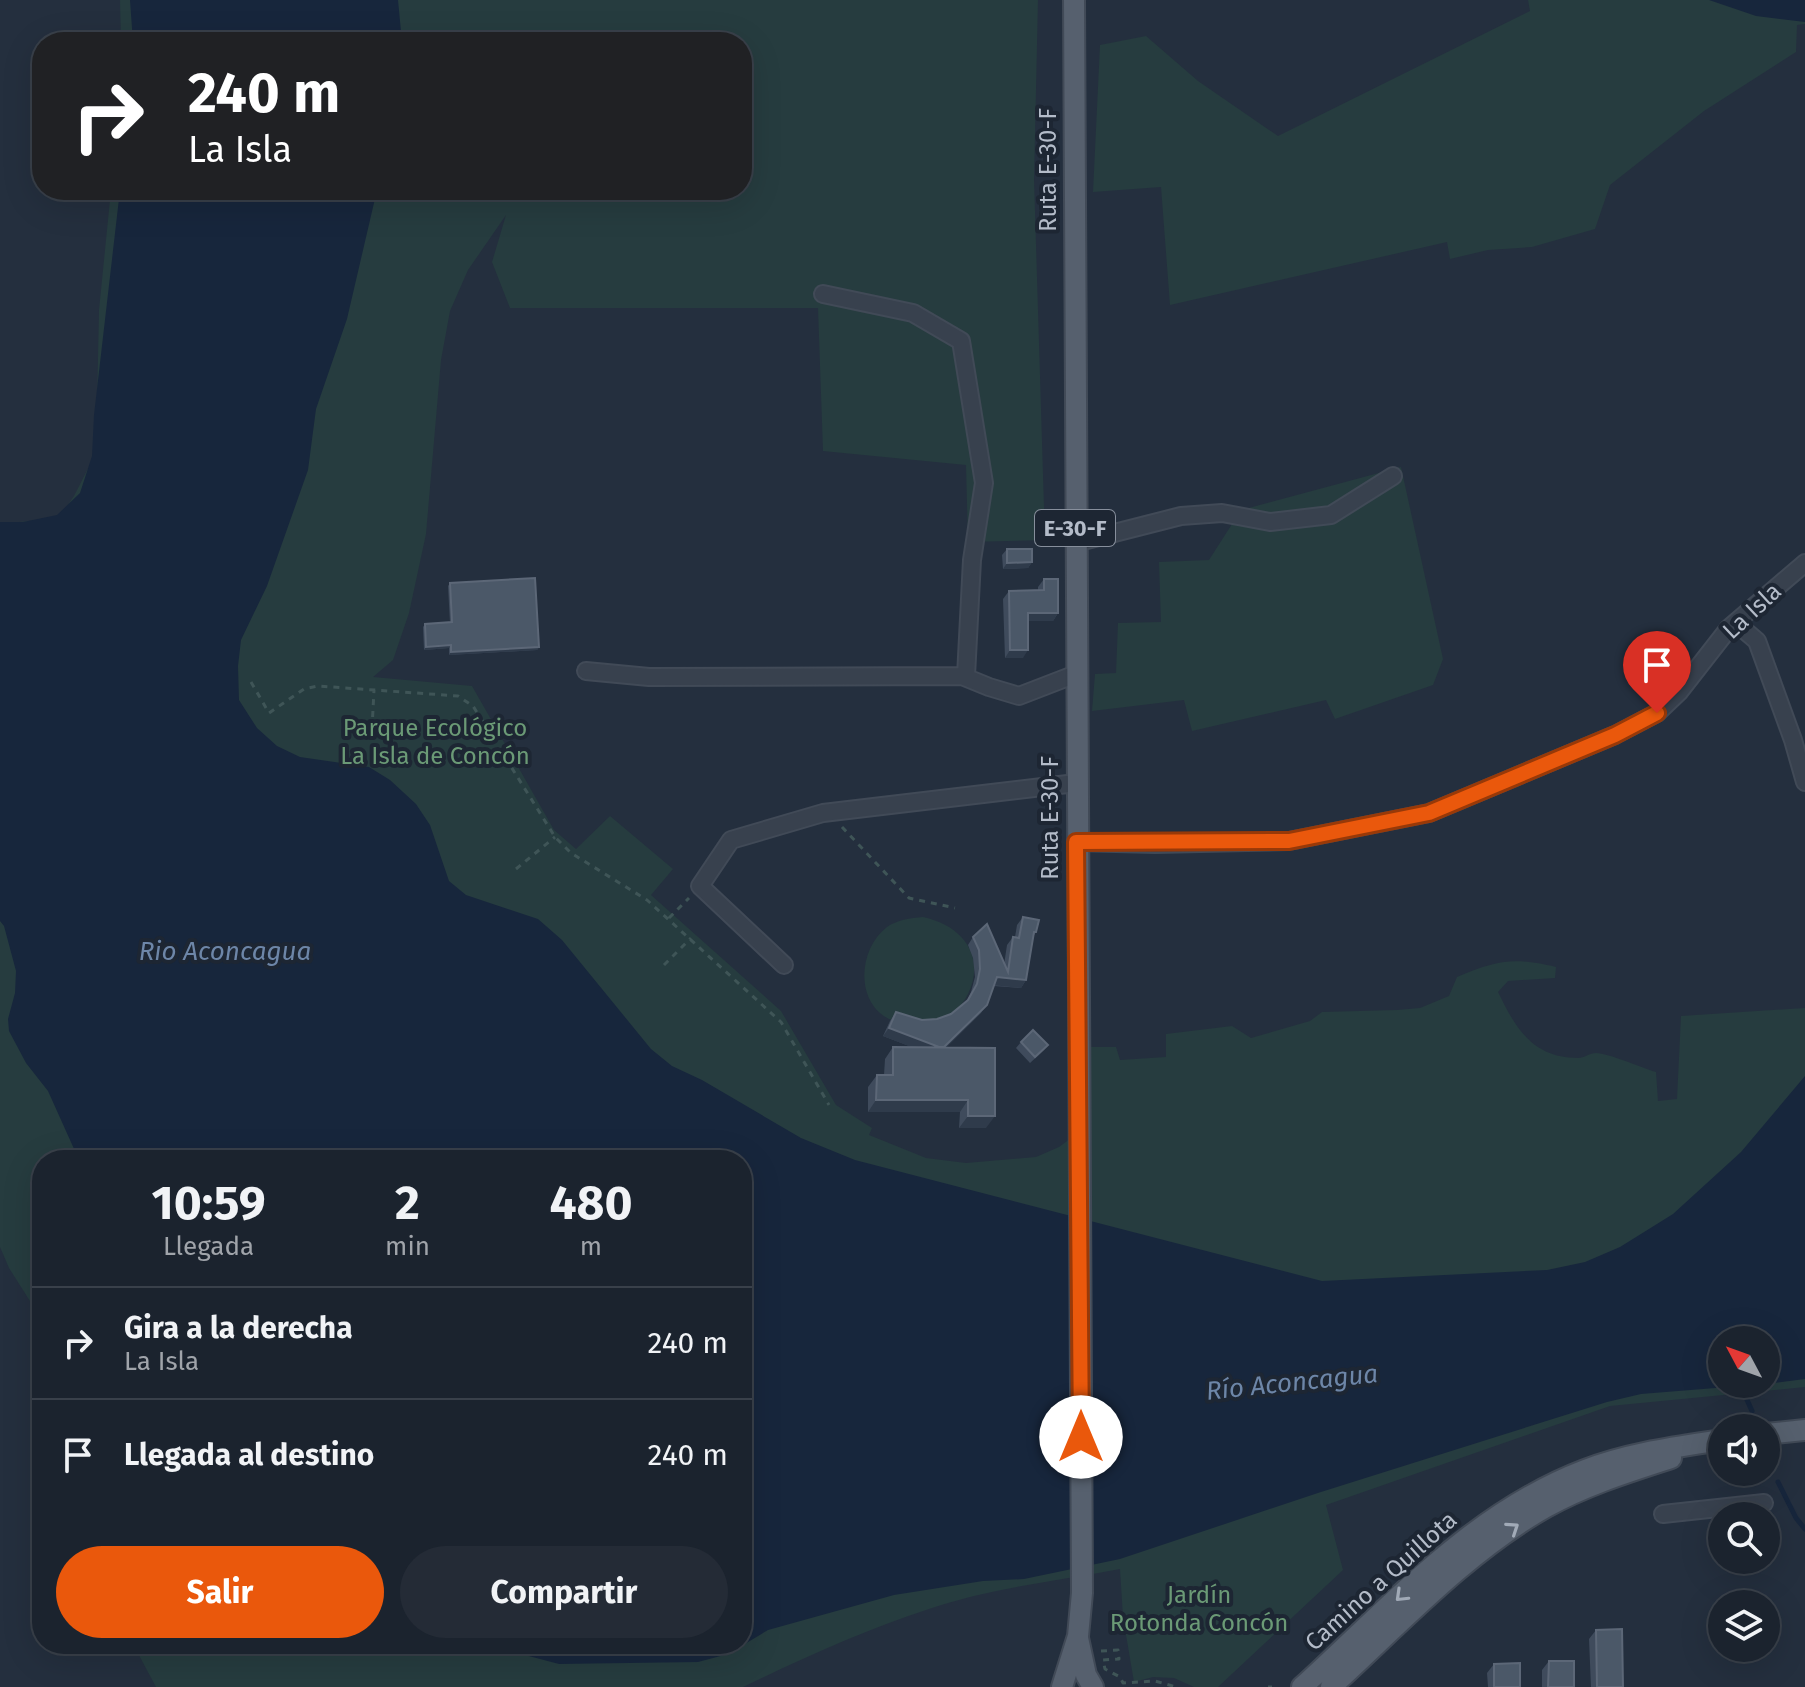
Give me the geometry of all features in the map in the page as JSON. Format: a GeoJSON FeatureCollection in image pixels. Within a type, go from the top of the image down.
{"type":"FeatureCollection","features":[{"type":"Feature","properties":{"kind":"main road","name":"Ruta E-30-F"},"geometry":{"type":"LineString","coordinates":[[1074,0],[1082,1593],[1087,1639],[1086,1675],[1093,1687]]}},
{"type":"Feature","properties":{"kind":"main road"},"geometry":{"type":"LineString","coordinates":[[1780,1433],[1805,1430]]}},
{"type":"Feature","properties":{"kind":"main road","name":"Camino a Quillota"},"geometry":{"type":"LineString","coordinates":[[1302,1687],[1433,1565],[1507,1509],[1587,1469],[1639,1453],[1708,1442]]}},
{"type":"Feature","properties":{"kind":"main road","name":"Camino a Quillota"},"geometry":{"type":"LineString","coordinates":[[1331,1687],[1480,1552],[1524,1520],[1595,1484],[1708,1445]]}},
{"type":"Feature","properties":{"kind":"main road","name":"Ruta E-30-F"},"geometry":{"type":"LineString","coordinates":[[1062,1687],[1087,1639]]}},
{"type":"Feature","properties":{"kind":"street"},"geometry":{"type":"LineString","coordinates":[[823,294],[913,313],[961,341],[984,483],[972,560],[966,676]]}},
{"type":"Feature","properties":{"kind":"street"},"geometry":{"type":"LineString","coordinates":[[1075,543],[1181,516],[1222,513],[1270,522],[1331,515],[1393,476]]}},
{"type":"Feature","properties":{"kind":"street","name":"La Isla"},"geometry":{"type":"LineString","coordinates":[[1076,842],[1289,841],[1429,813],[1615,735],[1657,713],[1679,692],[1736,623],[1804,566]]}},
{"type":"Feature","properties":{"kind":"street"},"geometry":{"type":"LineString","coordinates":[[1736,623],[1757,641],[1805,782]]}},
{"type":"Feature","properties":{"kind":"street"},"geometry":{"type":"LineString","coordinates":[[586,671],[649,677],[966,676],[1019,696],[1076,674]]}},
{"type":"Feature","properties":{"kind":"street"},"geometry":{"type":"LineString","coordinates":[[784,965],[700,886],[731,840],[829,812],[1076,783]]}},
{"type":"Feature","properties":{"kind":"street"},"geometry":{"type":"LineString","coordinates":[[1663,1514],[1708,1509]]}},
{"type":"Feature","properties":{"kind":"path"},"geometry":{"type":"LineString","coordinates":[[251,682],[269,713],[304,689],[318,686],[458,696],[473,706],[555,837],[571,853],[647,900],[781,1022],[829,1105]]}},
{"type":"Feature","properties":{"kind":"path"},"geometry":{"type":"LineString","coordinates":[[343,723],[343,730],[372,729],[374,690]]}},
{"type":"Feature","properties":{"kind":"path"},"geometry":{"type":"LineString","coordinates":[[829,812],[909,898],[955,908]]}},
{"type":"Feature","properties":{"kind":"path"},"geometry":{"type":"LineString","coordinates":[[516,869],[555,837]]}},
{"type":"Feature","properties":{"kind":"path"},"geometry":{"type":"LineString","coordinates":[[669,919],[700,886]]}},
{"type":"Feature","properties":{"kind":"path"},"geometry":{"type":"LineString","coordinates":[[664,965],[691,938]]}},
{"type":"Feature","properties":{"kind":"path"},"geometry":{"type":"LineString","coordinates":[[1087,1639],[1097,1651],[1118,1650],[1119,1659],[1103,1660],[1105,1669],[1120,1677],[1123,1683],[1155,1681],[1176,1687]]}},
{"type":"Feature","properties":{"kind":"green space"},"geometry":{"type":"Polygon","coordinates":[[[120,0],[1038,0],[1034,179],[1045,540],[968,542],[966,465],[823,451],[818,308],[510,308],[492,262],[506,215],[468,270],[450,311],[441,360],[426,534],[409,613],[393,660],[373,677],[472,686],[554,830],[576,849],[610,816],[673,869],[651,895],[781,1011],[836,1105],[872,1128],[869,1135],[926,1158],[966,1163],[1036,1157],[1059,1147],[1090,1124],[1088,1047],[1116,1047],[1120,1060],[1166,1057],[1166,1034],[1232,1026],[1251,1038],[1310,1021],[1322,1012],[1420,1008],[1449,996],[1457,977],[1505,962],[1556,967],[1555,978],[1508,981],[1498,992],[1528,1039],[1549,1053],[1562,1057],[1601,1054],[1656,1072],[1658,1101],[1677,1099],[1681,1016],[1805,1008],[1805,1387],[1780,1389],[1780,1326],[1708,1326],[1708,1396],[1610,1406],[1326,1505],[1343,1570],[1218,1687],[1194,1687],[1174,1678],[1153,1677],[1134,1682],[1123,1617],[1120,1569],[1000,1590],[952,1602],[858,1635],[743,1687],[156,1687],[138,1654],[752,1654],[752,1150],[32,1150],[32,1304],[0,1247],[0,524],[59,518],[96,453],[99,310],[110,200],[752,200],[752,32],[121,32],[120,0]]]}},
{"type":"Feature","properties":{"kind":"green space"},"geometry":{"type":"Polygon","coordinates":[[[1528,0],[1805,0],[1805,24],[1797,25],[1796,52],[1704,111],[1610,185],[1595,229],[1532,247],[1488,250],[1450,259],[1447,242],[1170,305],[1161,187],[1093,192],[1100,45],[1146,36],[1198,81],[1278,136],[1530,11],[1528,0]]]}},
{"type":"Feature","properties":{"kind":"green space"},"geometry":{"type":"Polygon","coordinates":[[[1401,467],[1443,659],[1433,685],[1335,719],[1326,700],[1192,731],[1184,700],[1092,711],[1095,674],[1116,673],[1118,623],[1161,622],[1159,562],[1209,560],[1241,510],[1401,467]]]}},
{"type":"Feature","properties":{"kind":"green space"},"geometry":{"type":"Polygon","coordinates":[[[923,917],[943,924],[958,934],[968,946],[974,976],[960,1007],[945,1022],[894,1021],[878,1011],[870,1000],[864,974],[866,961],[878,936],[887,927],[923,917]]]}},
{"type":"Feature","properties":{"kind":"water"},"geometry":{"type":"Polygon","coordinates":[[[130,0],[398,0],[401,32],[132,32],[130,0]]]}},
{"type":"Feature","properties":{"kind":"water"},"geometry":{"type":"Polygon","coordinates":[[[1709,0],[1805,0],[1805,22],[1756,16],[1709,0]]]}},
{"type":"Feature","properties":{"kind":"water","name":"Rio Aconcagua"},"geometry":{"type":"Polygon","coordinates":[[[119,200],[375,200],[347,319],[316,409],[308,470],[267,586],[241,640],[239,700],[257,728],[277,746],[300,757],[369,767],[390,780],[416,804],[430,825],[449,881],[466,895],[538,919],[562,940],[651,1049],[672,1066],[801,1138],[855,1160],[1322,1281],[1547,1270],[1585,1262],[1620,1247],[1673,1214],[1741,1152],[1805,1076],[1805,1379],[1780,1382],[1780,1326],[1708,1326],[1708,1389],[1641,1394],[1607,1402],[1120,1559],[1024,1579],[983,1581],[894,1595],[768,1630],[752,1640],[752,1150],[75,1150],[48,1091],[26,1063],[9,1031],[16,971],[0,921],[0,522],[23,522],[57,515],[80,493],[92,456],[119,200]]]}},
{"type":"Feature","properties":{"kind":"water","name":"Rio Aconcagua"},"geometry":{"type":"Polygon","coordinates":[[[522,1654],[728,1654],[698,1662],[559,1664],[522,1654]]]}},
{"type":"Feature","properties":{"kind":"building"},"geometry":{"type":"Polygon","coordinates":[[[1007,549],[1032,549],[1032,562],[1007,563],[1007,549]]]}},
{"type":"Feature","properties":{"kind":"building"},"geometry":{"type":"Polygon","coordinates":[[[535,578],[539,647],[451,652],[451,645],[426,647],[425,624],[452,622],[450,583],[535,578]]]}},
{"type":"Feature","properties":{"kind":"building"},"geometry":{"type":"Polygon","coordinates":[[[1044,579],[1058,579],[1058,613],[1028,613],[1028,650],[1010,650],[1009,591],[1044,590],[1044,579]]]}},
{"type":"Feature","properties":{"kind":"building"},"geometry":{"type":"Polygon","coordinates":[[[1023,917],[1039,920],[1026,980],[997,977],[987,1005],[944,1047],[889,1028],[896,1012],[922,1020],[937,1019],[951,1014],[968,1000],[977,984],[980,969],[979,950],[973,937],[987,924],[1008,972],[1013,937],[1019,938],[1023,917]]]}},
{"type":"Feature","properties":{"kind":"building"},"geometry":{"type":"Polygon","coordinates":[[[1033,1030],[1048,1045],[1035,1057],[1021,1042],[1033,1030]]]}},
{"type":"Feature","properties":{"kind":"building"},"geometry":{"type":"Polygon","coordinates":[[[893,1047],[995,1048],[995,1116],[968,1116],[968,1100],[876,1100],[877,1075],[893,1075],[893,1047]]]}},
{"type":"Feature","properties":{"kind":"building"},"geometry":{"type":"Polygon","coordinates":[[[1622,1629],[1623,1687],[1597,1687],[1596,1630],[1622,1629]]]}},
{"type":"Feature","properties":{"kind":"building"},"geometry":{"type":"Polygon","coordinates":[[[1549,1661],[1574,1661],[1574,1687],[1548,1687],[1549,1661]]]}},
{"type":"Feature","properties":{"kind":"building"},"geometry":{"type":"Polygon","coordinates":[[[1520,1663],[1520,1687],[1494,1687],[1494,1664],[1520,1663]]]}},
{"type":"Feature","properties":{"kind":"waterway"},"geometry":{"type":"LineString","coordinates":[[1746,1398],[1752,1411]]}},
{"type":"Feature","properties":{"kind":"waterway"},"geometry":{"type":"LineString","coordinates":[[1780,1486],[1805,1529]]}},
{"type":"Feature","properties":{"kind":"route"},"geometry":{"type":"LineString","coordinates":[[1081,1437],[1076,842],[1289,841],[1429,813],[1615,735],[1657,713]]}},
{"type":"Feature","properties":{"kind":"park label","name":"Parque Ecológico La Isla de Concón"},"geometry":{"type":"Point","coordinates":[435,742]}},
{"type":"Feature","properties":{"kind":"park label","name":"Jardín Rotonda Concón"},"geometry":{"type":"Point","coordinates":[1199,1609]}},
{"type":"Feature","properties":{"kind":"water label","name":"Río Aconcagua"},"geometry":{"type":"Point","coordinates":[1292,1382]}}]}
